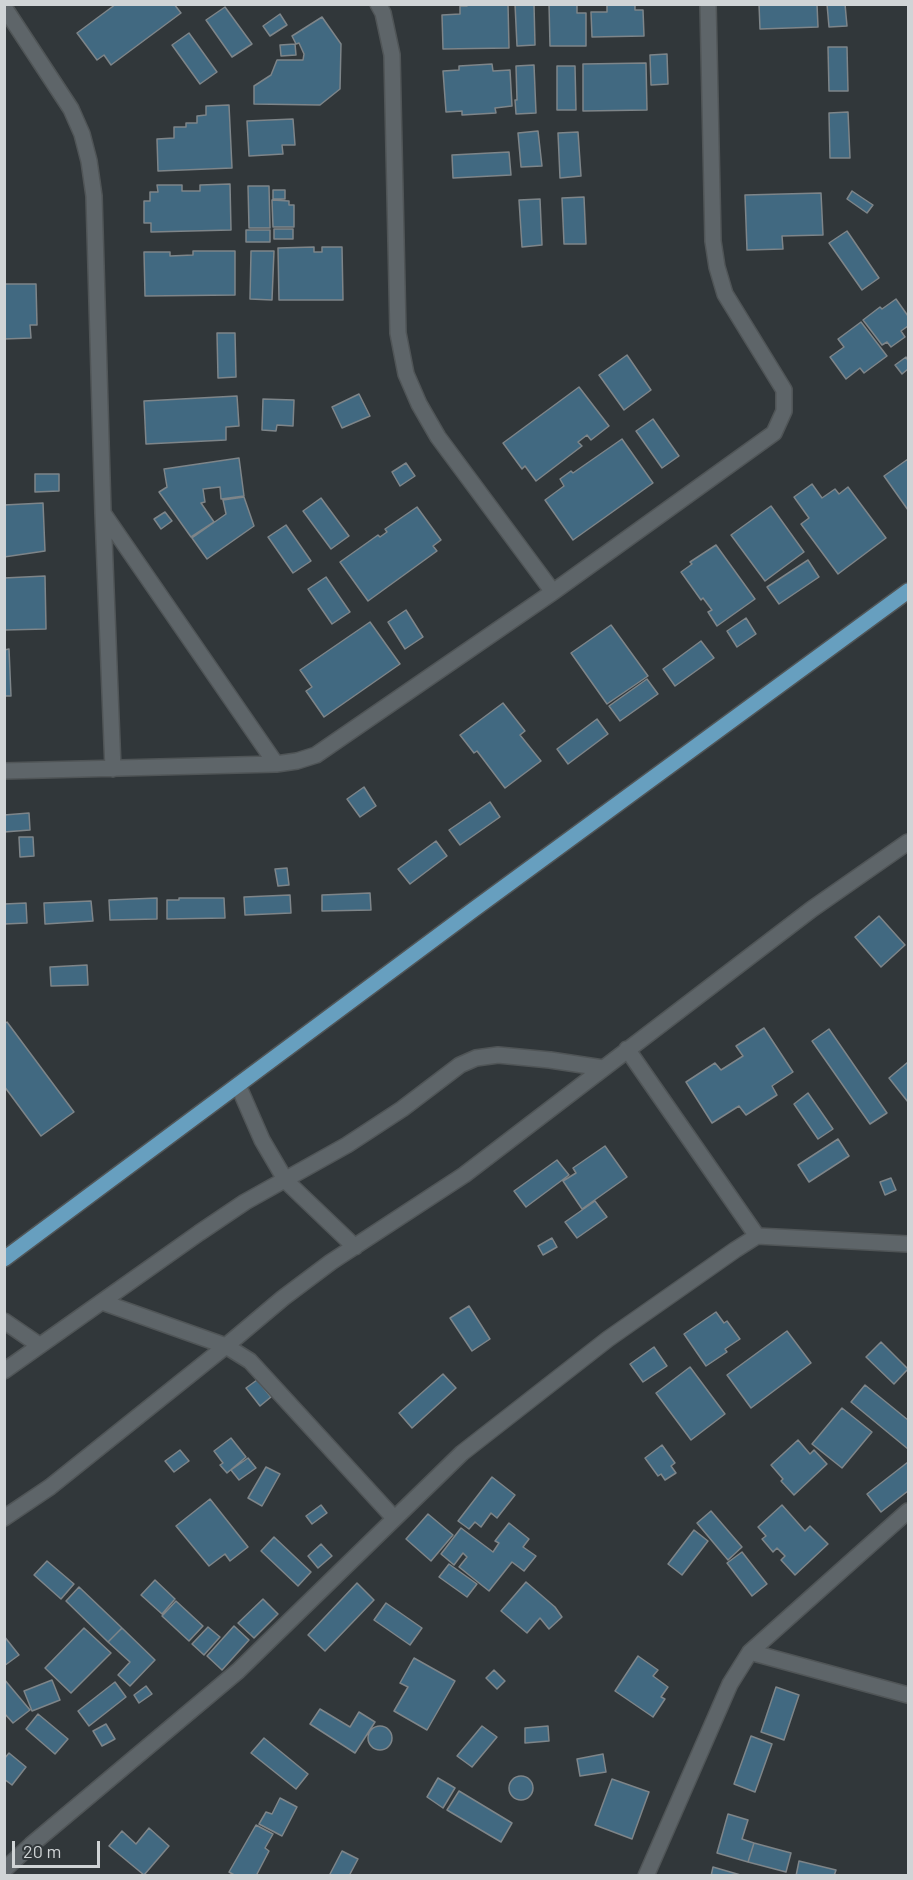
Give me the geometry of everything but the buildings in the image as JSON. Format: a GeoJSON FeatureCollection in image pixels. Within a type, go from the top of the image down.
{"type":"FeatureCollection","features":[{"type":"Feature","properties":{"kind":"main road"},"geometry":{"type":"LineString","coordinates":[[5,1258],[909,591]]}},
{"type":"Feature","properties":{"kind":"street"},"geometry":{"type":"LineString","coordinates":[[378,4],[383,13],[392,55],[399,333],[406,374],[419,404],[438,437],[554,592]]}},
{"type":"Feature","properties":{"kind":"street"},"geometry":{"type":"LineString","coordinates":[[4,771],[276,764],[316,755],[554,592],[774,433],[784,411],[784,390],[725,294],[717,267],[713,241],[708,4]]}},
{"type":"Feature","properties":{"kind":"street"},"geometry":{"type":"LineString","coordinates":[[4,7],[71,109],[82,134],[94,196],[112,769]]}},
{"type":"Feature","properties":{"kind":"street"},"geometry":{"type":"LineString","coordinates":[[103,513],[276,764]]}},
{"type":"Feature","properties":{"kind":"street"},"geometry":{"type":"LineString","coordinates":[[4,1518],[50,1487],[283,1298],[331,1262],[464,1176],[812,909],[909,842]]}},
{"type":"Feature","properties":{"kind":"street"},"geometry":{"type":"LineString","coordinates":[[627,1050],[757,1236]]}},
{"type":"Feature","properties":{"kind":"street"},"geometry":{"type":"LineString","coordinates":[[4,1371],[245,1202],[347,1145],[402,1109],[460,1065],[476,1058],[498,1055],[550,1059],[603,1068]]}},
{"type":"Feature","properties":{"kind":"street"},"geometry":{"type":"LineString","coordinates":[[238,1085],[262,1140],[286,1181],[355,1247]]}},
{"type":"Feature","properties":{"kind":"street"},"geometry":{"type":"LineString","coordinates":[[4,1870],[238,1671],[462,1453],[609,1340],[757,1236],[909,1244]]}},
{"type":"Feature","properties":{"kind":"street"},"geometry":{"type":"LineString","coordinates":[[102,1302],[226,1346],[250,1361],[394,1518]]}},
{"type":"Feature","properties":{"kind":"street"},"geometry":{"type":"LineString","coordinates":[[4,1321],[39,1345]]}},
{"type":"Feature","properties":{"kind":"street"},"geometry":{"type":"LineString","coordinates":[[646,1875],[730,1684],[750,1652],[909,1511]]}},
{"type":"Feature","properties":{"kind":"street"},"geometry":{"type":"LineString","coordinates":[[750,1652],[909,1695]]}}]}
